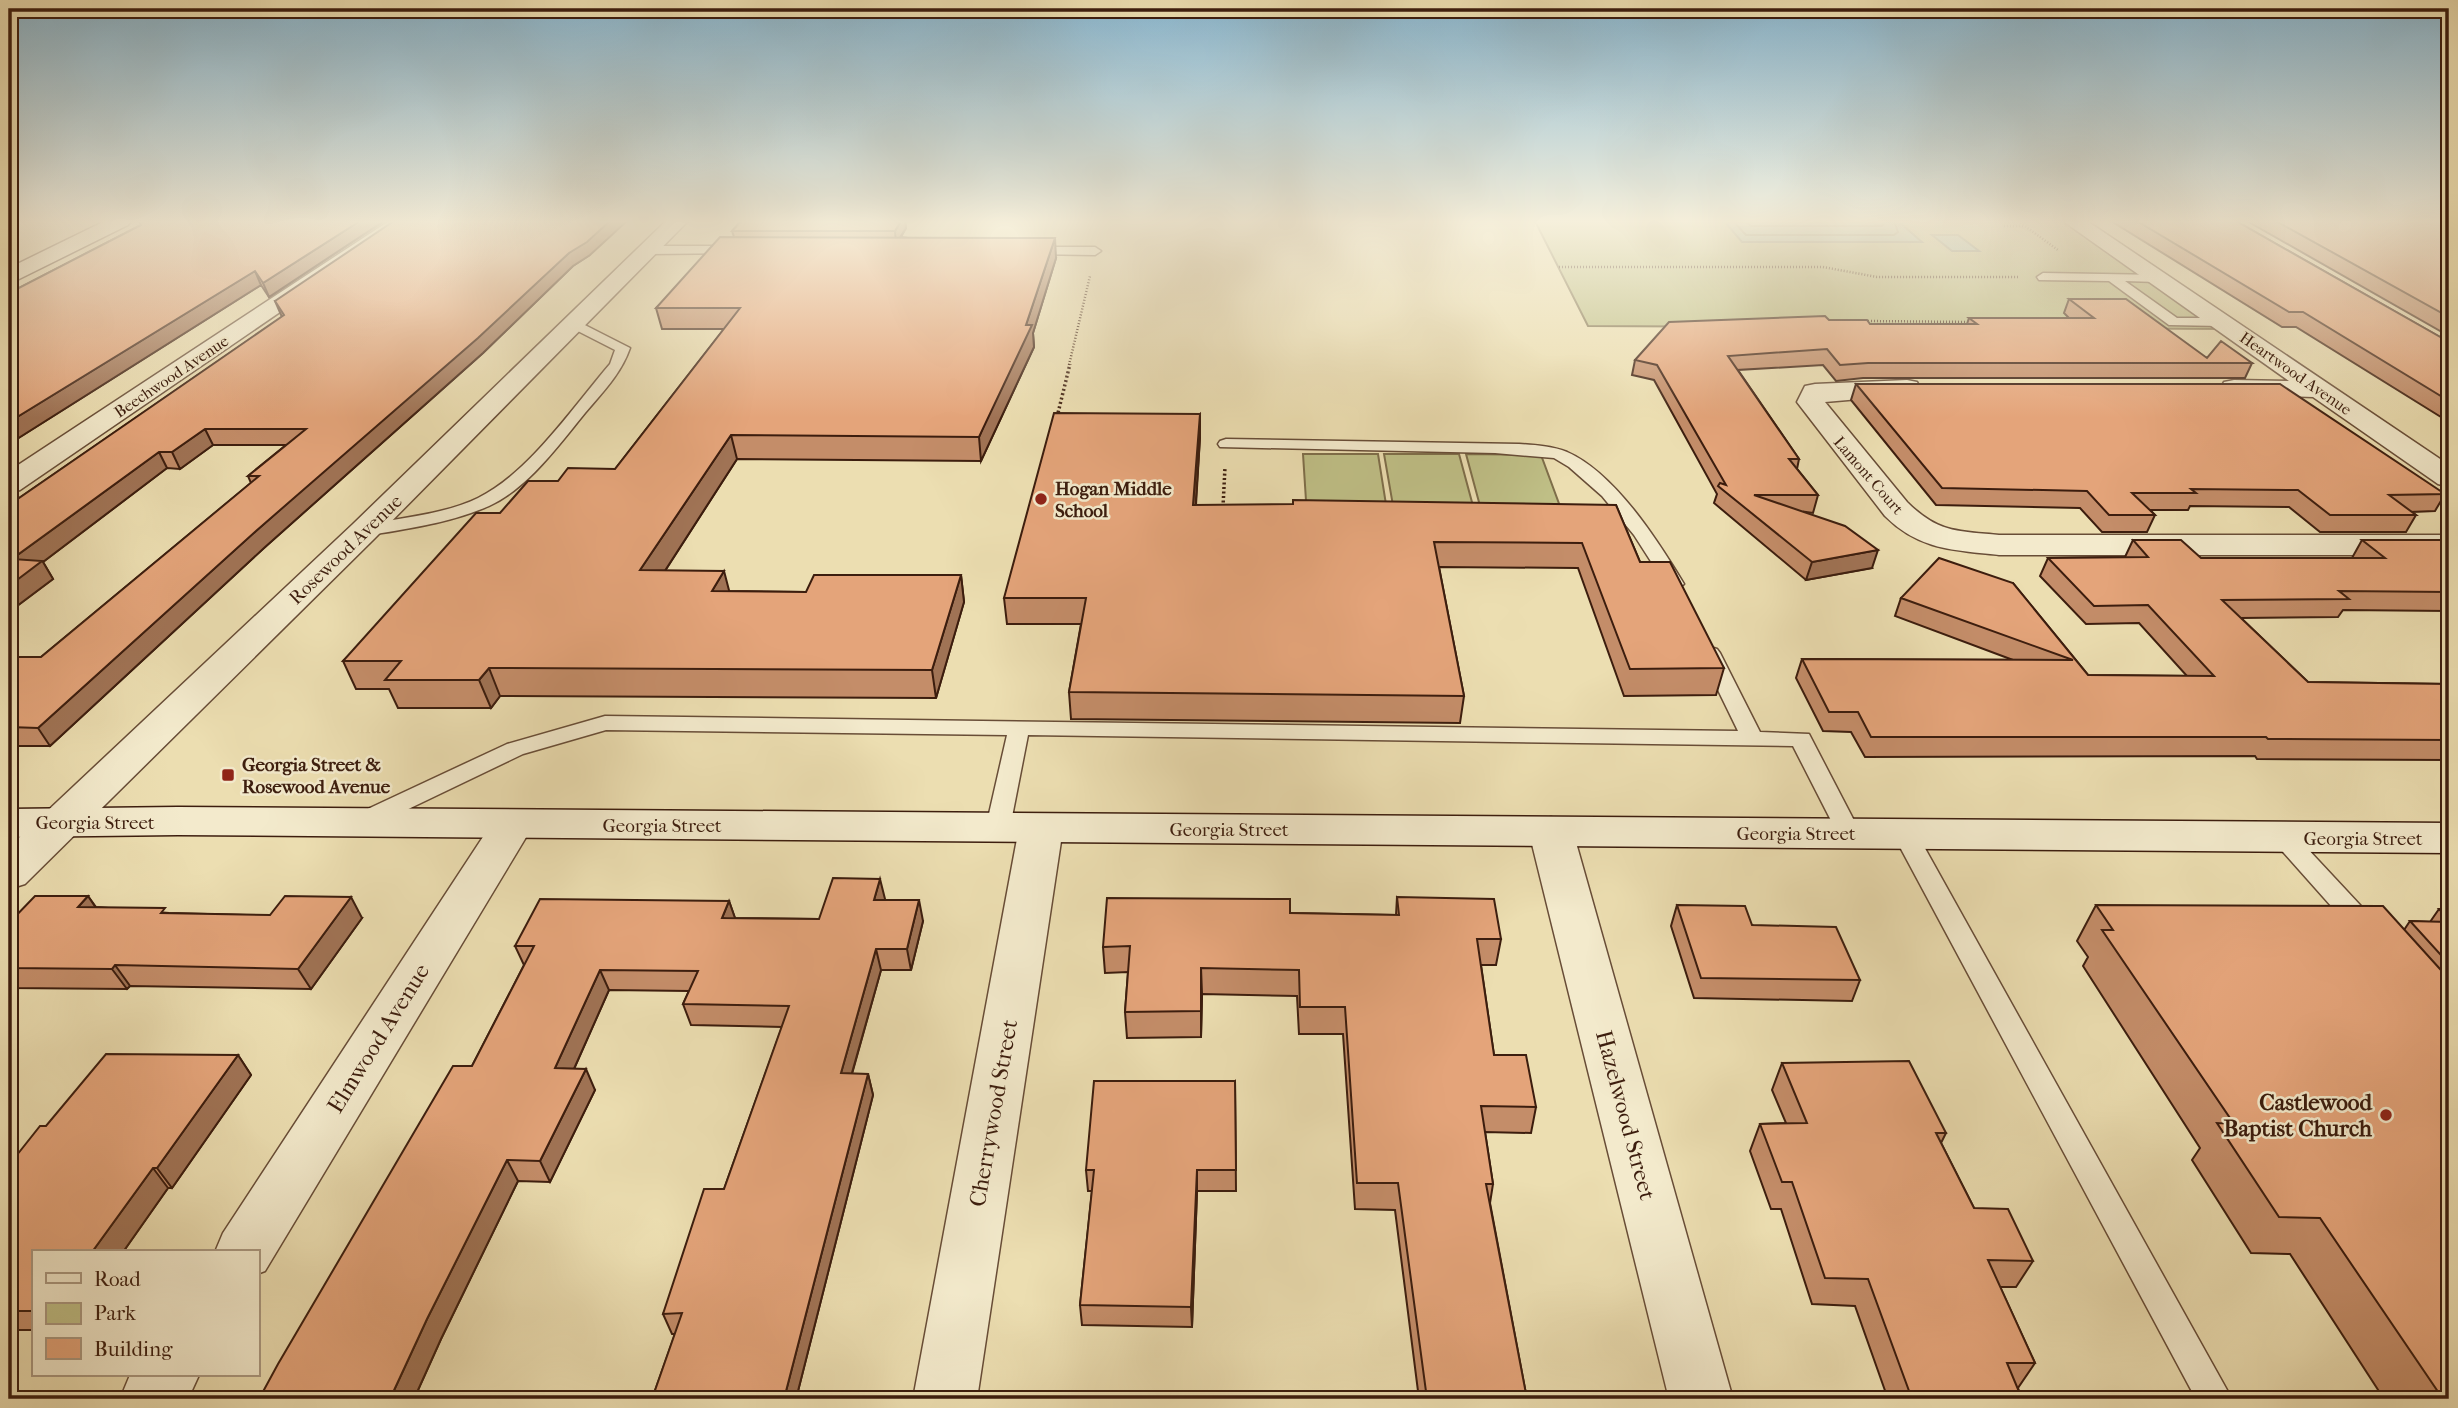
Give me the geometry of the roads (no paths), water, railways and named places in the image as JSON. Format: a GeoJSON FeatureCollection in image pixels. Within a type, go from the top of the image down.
{"type":"FeatureCollection","features":[{"type":"Feature","properties":{"kind":"street","name":"Beechwood Avenue"},"geometry":{"type":"LineString","coordinates":[[9,484],[305,287]]}},
{"type":"Feature","properties":{"kind":"street","name":"Rosewood Avenue"},"geometry":{"type":"LineString","coordinates":[[9,873],[611,287]]}},
{"type":"Feature","properties":{"kind":"street","name":"Heartwood Avenue"},"geometry":{"type":"LineString","coordinates":[[2170,287],[2449,478]]}},
{"type":"Feature","properties":{"kind":"street","name":"Lamont Court"},"geometry":{"type":"LineString","coordinates":[[1933,388],[1815,392],[1811,402],[1891,503],[1917,528],[1947,539],[1999,545],[2449,545]]}},
{"type":"Feature","properties":{"kind":"street"},"geometry":{"type":"LineString","coordinates":[[2209,388],[2317,389]]}},
{"type":"Feature","properties":{"kind":"street","name":"Georgia Street"},"geometry":{"type":"LineString","coordinates":[[9,823],[62,821],[2449,838]]}},
{"type":"Feature","properties":{"kind":"street","name":"Elmwood Avenue"},"geometry":{"type":"LineString","coordinates":[[245,1250],[513,824]]}},
{"type":"Feature","properties":{"kind":"street","name":"Cherrywood Street"},"geometry":{"type":"LineString","coordinates":[[945,1399],[1020,827]]}},
{"type":"Feature","properties":{"kind":"street","name":"Hazelwood Street"},"geometry":{"type":"LineString","coordinates":[[1551,831],[1701,1399]]}},
{"type":"Feature","properties":{"kind":"street"},"geometry":{"type":"LineString","coordinates":[[152,1399],[166,1376]]}},
{"type":"Feature","properties":{"kind":"lane"},"geometry":{"type":"LineString","coordinates":[[2125,287],[2174,322],[2221,322]]}},
{"type":"Feature","properties":{"kind":"lane"},"geometry":{"type":"LineString","coordinates":[[363,531],[427,519],[485,501],[525,470],[617,365],[623,348],[573,323]]}},
{"type":"Feature","properties":{"kind":"lane"},"geometry":{"type":"LineString","coordinates":[[1226,444],[1495,448],[1539,450],[1561,456],[1595,479],[1623,510],[1673,580],[1685,605]]}},
{"type":"Feature","properties":{"kind":"lane"},"geometry":{"type":"LineString","coordinates":[[1703,641],[1752,738]]}},
{"type":"Feature","properties":{"kind":"lane"},"geometry":{"type":"LineString","coordinates":[[360,823],[514,749],[605,723],[1801,739],[1849,834]]}},
{"type":"Feature","properties":{"kind":"lane"},"geometry":{"type":"LineString","coordinates":[[1019,729],[1020,827]]}},
{"type":"Feature","properties":{"kind":"lane"},"geometry":{"type":"LineString","coordinates":[[1905,834],[2215,1399]]}},
{"type":"Feature","properties":{"kind":"lane"},"geometry":{"type":"LineString","coordinates":[[2283,837],[2384,949]]}},
{"type":"Feature","properties":{"kind":"place","name":"Hogan Middle School"},"geometry":{"type":"Point","coordinates":[1041,499]}},
{"type":"Feature","properties":{"kind":"place","name":"Georgia Street & Rosewood Avenue"},"geometry":{"type":"Point","coordinates":[228,775]}},
{"type":"Feature","properties":{"kind":"place","name":"Castlewood Baptist Church"},"geometry":{"type":"Point","coordinates":[2386,1115]}}]}
